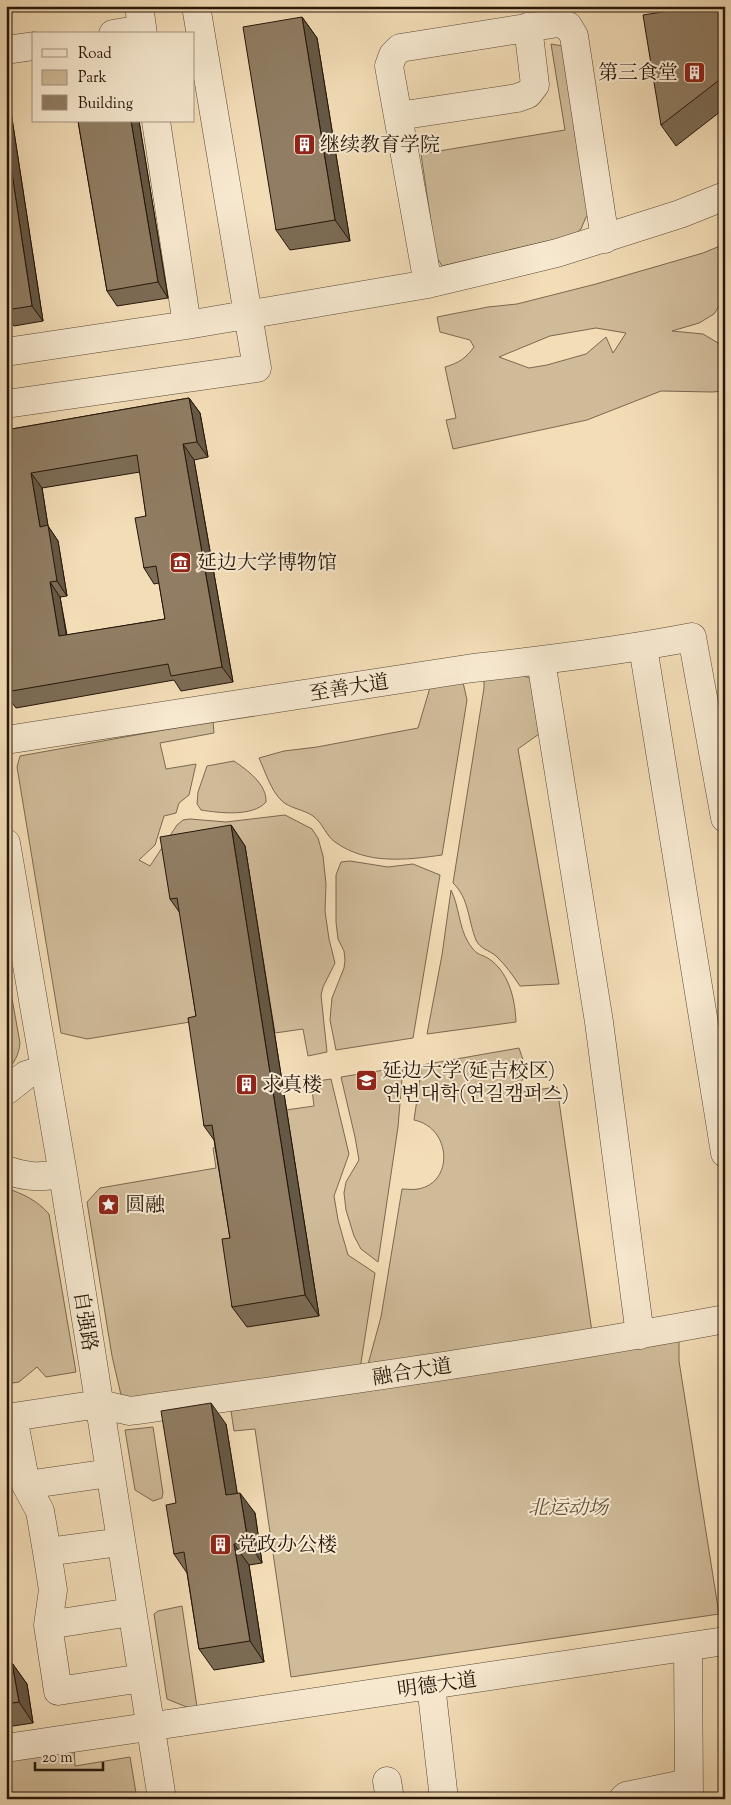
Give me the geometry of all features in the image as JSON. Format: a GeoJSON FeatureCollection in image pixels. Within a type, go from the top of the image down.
{"type":"FeatureCollection","features":[{"type":"Feature","properties":{"kind":"street"},"geometry":{"type":"LineString","coordinates":[[6,404],[257,368],[196,6]]}},
{"type":"Feature","properties":{"kind":"street"},"geometry":{"type":"LineString","coordinates":[[118,32],[142,23]]}},
{"type":"Feature","properties":{"kind":"street"},"geometry":{"type":"LineString","coordinates":[[428,284],[389,66],[393,55],[400,48],[558,23],[568,26],[574,36],[605,239]]}},
{"type":"Feature","properties":{"kind":"street"},"geometry":{"type":"LineString","coordinates":[[398,116],[517,98],[528,94],[535,85],[528,27]]}},
{"type":"Feature","properties":{"kind":"street"},"geometry":{"type":"LineString","coordinates":[[6,50],[32,46]]}},
{"type":"Feature","properties":{"kind":"street"},"geometry":{"type":"LineString","coordinates":[[156,122],[188,326]]}},
{"type":"Feature","properties":{"kind":"street"},"geometry":{"type":"LineString","coordinates":[[6,352],[188,326],[428,284],[520,263],[605,239],[680,214],[725,196]]}},
{"type":"Feature","properties":{"kind":"street","name":"至善大道"},"geometry":{"type":"LineString","coordinates":[[6,740],[454,670],[643,647],[692,637],[725,818]]}},
{"type":"Feature","properties":{"kind":"street"},"geometry":{"type":"LineString","coordinates":[[643,647],[725,1153]]}},
{"type":"Feature","properties":{"kind":"street"},"geometry":{"type":"LineString","coordinates":[[541,660],[599,1022],[640,1335]]}},
{"type":"Feature","properties":{"kind":"street","name":"自强路"},"geometry":{"type":"LineString","coordinates":[[6,843],[45,1069],[162,1799]]}},
{"type":"Feature","properties":{"kind":"street"},"geometry":{"type":"LineString","coordinates":[[6,1091],[26,1075],[45,1069]]}},
{"type":"Feature","properties":{"kind":"street"},"geometry":{"type":"LineString","coordinates":[[6,1170],[24,1176],[40,1177],[62,1174]]}},
{"type":"Feature","properties":{"kind":"street","name":"融合大道"},"geometry":{"type":"LineString","coordinates":[[98,1404],[130,1411],[363,1378],[640,1335],[725,1319]]}},
{"type":"Feature","properties":{"kind":"street"},"geometry":{"type":"LineString","coordinates":[[98,1404],[13,1417],[26,1485],[40,1511],[47,1552],[53,1590],[48,1625],[58,1691],[142,1678]]}},
{"type":"Feature","properties":{"kind":"street"},"geometry":{"type":"LineString","coordinates":[[26,1485],[110,1473]]}},
{"type":"Feature","properties":{"kind":"street"},"geometry":{"type":"LineString","coordinates":[[47,1552],[120,1542]]}},
{"type":"Feature","properties":{"kind":"street"},"geometry":{"type":"LineString","coordinates":[[48,1625],[131,1612]]}},
{"type":"Feature","properties":{"kind":"street","name":"明德大道"},"geometry":{"type":"LineString","coordinates":[[6,1748],[725,1641]]}},
{"type":"Feature","properties":{"kind":"street"},"geometry":{"type":"LineString","coordinates":[[623,1799],[626,1796],[689,1791],[688,1647]]}},
{"type":"Feature","properties":{"kind":"street"},"geometry":{"type":"LineString","coordinates":[[431,1685],[444,1799]]}},
{"type":"Feature","properties":{"kind":"green space"},"geometry":{"type":"Polygon","coordinates":[[[551,44],[563,46],[592,215],[586,217],[581,229],[574,235],[442,266],[436,256],[421,154],[565,130],[551,44]]]}},
{"type":"Feature","properties":{"kind":"green space"},"geometry":{"type":"Polygon","coordinates":[[[725,244],[725,297],[714,314],[699,323],[672,331],[703,334],[725,347],[725,391],[661,391],[587,420],[453,449],[446,420],[456,418],[445,367],[462,360],[474,347],[470,340],[440,332],[437,317],[488,307],[517,304],[596,284],[703,253],[725,244]],[[596,328],[550,336],[499,357],[529,368],[547,365],[586,354],[606,337],[613,353],[626,333],[596,328]]]}},
{"type":"Feature","properties":{"kind":"green space"},"geometry":{"type":"Polygon","coordinates":[[[512,672],[530,678],[539,734],[518,749],[559,984],[520,986],[500,959],[482,947],[476,940],[465,902],[453,883],[484,688],[484,675],[512,672]]]}},
{"type":"Feature","properties":{"kind":"green space"},"geometry":{"type":"Polygon","coordinates":[[[462,678],[467,700],[442,855],[387,859],[373,858],[360,854],[335,842],[313,816],[285,803],[278,797],[259,758],[284,751],[317,747],[418,728],[432,681],[462,678]]]}},
{"type":"Feature","properties":{"kind":"green space"},"geometry":{"type":"Polygon","coordinates":[[[213,721],[214,733],[160,743],[166,769],[196,764],[189,795],[179,803],[176,813],[164,816],[155,845],[139,860],[150,866],[177,825],[183,820],[226,822],[285,815],[312,829],[318,838],[323,856],[326,884],[325,911],[335,963],[321,995],[327,1052],[308,1056],[303,1029],[275,1033],[245,846],[211,1037],[196,1021],[87,1039],[61,1033],[17,767],[20,756],[213,721]]]}},
{"type":"Feature","properties":{"kind":"green space"},"geometry":{"type":"Polygon","coordinates":[[[234,761],[260,783],[266,802],[260,807],[244,812],[226,813],[201,810],[197,804],[198,792],[207,766],[234,761]]]}},
{"type":"Feature","properties":{"kind":"green space"},"geometry":{"type":"Polygon","coordinates":[[[350,861],[388,867],[413,864],[440,875],[413,1038],[336,1050],[330,1020],[332,998],[344,968],[345,960],[344,951],[338,939],[336,922],[336,875],[341,862],[350,861]]]}},
{"type":"Feature","properties":{"kind":"green space"},"geometry":{"type":"Polygon","coordinates":[[[451,890],[465,936],[471,947],[477,953],[492,961],[507,981],[513,997],[516,1022],[427,1034],[442,955],[451,890]]]}},
{"type":"Feature","properties":{"kind":"green space"},"geometry":{"type":"Polygon","coordinates":[[[6,965],[20,1043],[16,1059],[6,1072],[6,965]]]}},
{"type":"Feature","properties":{"kind":"green space"},"geometry":{"type":"Polygon","coordinates":[[[519,1048],[525,1072],[522,1081],[514,1093],[557,1087],[592,1332],[367,1368],[381,1317],[402,1189],[418,1189],[430,1185],[438,1177],[443,1167],[444,1155],[436,1133],[427,1125],[414,1120],[422,1065],[519,1048]]]}},
{"type":"Feature","properties":{"kind":"green space"},"geometry":{"type":"Polygon","coordinates":[[[403,1067],[398,1127],[378,1262],[361,1249],[354,1236],[346,1210],[344,1193],[346,1182],[359,1160],[341,1077],[403,1067]]]}},
{"type":"Feature","properties":{"kind":"green space"},"geometry":{"type":"Polygon","coordinates":[[[331,1079],[349,1154],[334,1196],[338,1220],[348,1255],[375,1273],[360,1369],[131,1398],[121,1395],[112,1356],[87,1202],[100,1188],[216,1168],[213,1148],[226,1145],[319,1316],[286,1110],[314,1106],[311,1082],[331,1079]]]}},
{"type":"Feature","properties":{"kind":"green space"},"geometry":{"type":"Polygon","coordinates":[[[6,1188],[29,1198],[49,1214],[76,1372],[46,1377],[37,1367],[19,1382],[6,1384],[6,1188]]]}},
{"type":"Feature","properties":{"kind":"green space","name":"北运动场"},"geometry":{"type":"Polygon","coordinates":[[[679,1339],[679,1361],[719,1614],[291,1677],[255,1429],[234,1431],[231,1411],[679,1339]]]}},
{"type":"Feature","properties":{"kind":"green space"},"geometry":{"type":"Polygon","coordinates":[[[153,1427],[163,1493],[162,1498],[153,1501],[135,1490],[125,1430],[153,1427]]]}},
{"type":"Feature","properties":{"kind":"green space"},"geometry":{"type":"Polygon","coordinates":[[[182,1606],[197,1707],[189,1708],[167,1699],[154,1614],[158,1611],[182,1606]]]}},
{"type":"Feature","properties":{"kind":"green space"},"geometry":{"type":"Polygon","coordinates":[[[74,1747],[75,1766],[130,1757],[137,1799],[6,1799],[6,1757],[74,1747]]]}},
{"type":"Feature","properties":{"kind":"building","name":"第三食堂"},"geometry":{"type":"Polygon","coordinates":[[[688,6],[725,6],[725,80],[718,81],[661,125],[643,15],[688,8],[688,6]]]}},
{"type":"Feature","properties":{"kind":"building","name":"继续教育学院"},"geometry":{"type":"Polygon","coordinates":[[[302,17],[335,220],[276,230],[243,27],[302,17]]]}},
{"type":"Feature","properties":{"kind":"building"},"geometry":{"type":"Polygon","coordinates":[[[78,122],[131,122],[158,282],[107,291],[78,122]]]}},
{"type":"Feature","properties":{"kind":"building"},"geometry":{"type":"Polygon","coordinates":[[[6,134],[32,306],[6,310],[6,134]]]}},
{"type":"Feature","properties":{"kind":"building","name":"延边大学博物馆"},"geometry":{"type":"Polygon","coordinates":[[[189,398],[197,442],[183,444],[222,667],[171,676],[168,664],[6,692],[6,430],[189,398]],[[137,455],[31,473],[40,527],[48,525],[57,581],[50,582],[59,636],[165,619],[156,566],[144,568],[135,518],[146,516],[137,455]]]}},
{"type":"Feature","properties":{"kind":"building","name":"求真楼"},"geometry":{"type":"Polygon","coordinates":[[[231,825],[305,1295],[232,1307],[222,1239],[230,1238],[212,1125],[204,1126],[188,1018],[196,1016],[177,898],[170,899],[160,837],[231,825]]]}},
{"type":"Feature","properties":{"kind":"building","name":"党政办公楼"},"geometry":{"type":"Polygon","coordinates":[[[211,1403],[226,1495],[240,1493],[248,1542],[234,1544],[250,1641],[199,1649],[184,1552],[174,1554],[166,1505],[176,1503],[161,1411],[211,1403]]]}},
{"type":"Feature","properties":{"kind":"building"},"geometry":{"type":"Polygon","coordinates":[[[12,1663],[19,1702],[6,1704],[6,1664],[12,1663]]]}},
{"type":"Feature","properties":{"kind":"place","name":"第三食堂"},"geometry":{"type":"Point","coordinates":[694,72]}},
{"type":"Feature","properties":{"kind":"place","name":"继续教育学院"},"geometry":{"type":"Point","coordinates":[304,144]}},
{"type":"Feature","properties":{"kind":"place","name":"延边大学博物馆"},"geometry":{"type":"Point","coordinates":[181,562]}},
{"type":"Feature","properties":{"kind":"place","name":"延边大学(延吉校区) 연변대학(연길캠퍼스)"},"geometry":{"type":"Point","coordinates":[366,1081]}},
{"type":"Feature","properties":{"kind":"place","name":"求真楼"},"geometry":{"type":"Point","coordinates":[246,1084]}},
{"type":"Feature","properties":{"kind":"place","name":"圆融"},"geometry":{"type":"Point","coordinates":[109,1204]}},
{"type":"Feature","properties":{"kind":"place","name":"党政办公楼"},"geometry":{"type":"Point","coordinates":[221,1544]}}]}
